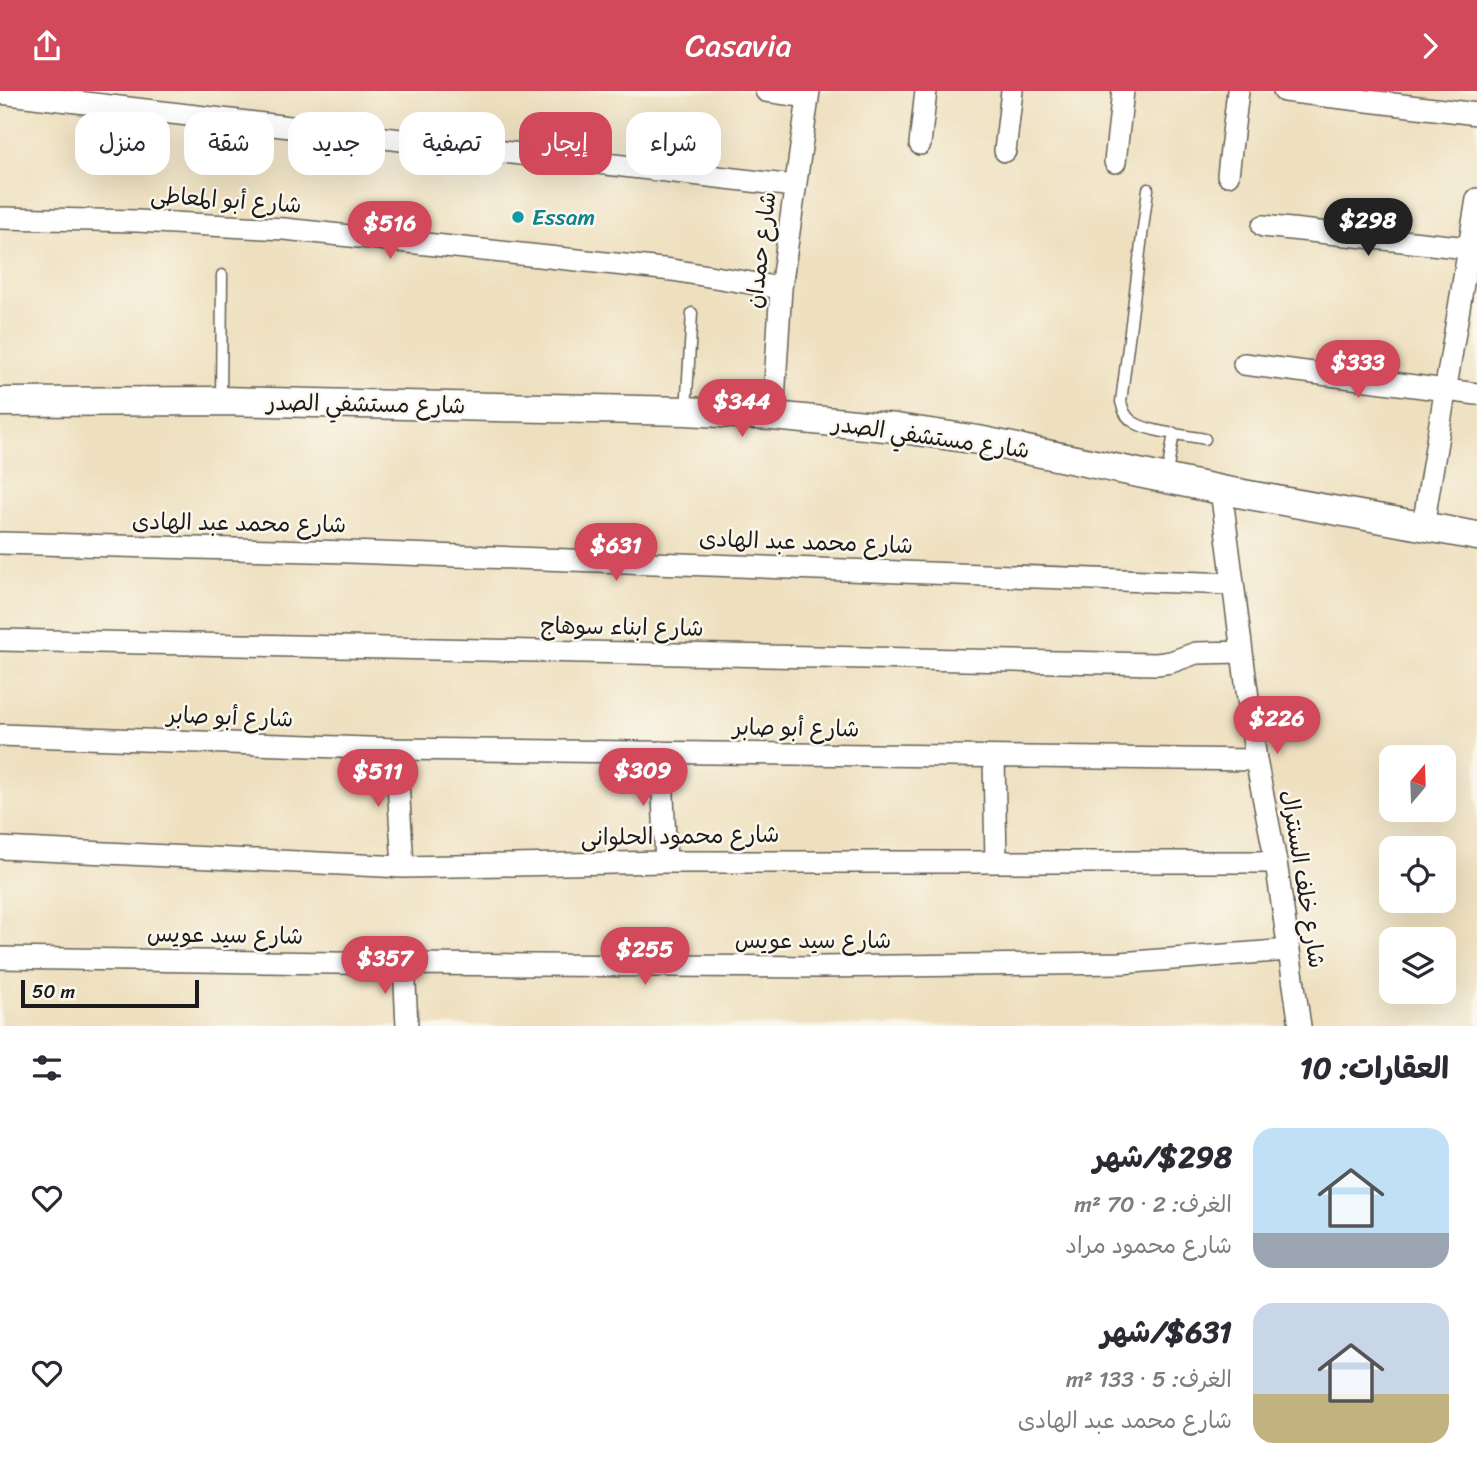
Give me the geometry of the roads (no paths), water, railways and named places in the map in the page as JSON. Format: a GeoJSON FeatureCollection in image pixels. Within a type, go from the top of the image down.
{"type":"FeatureCollection","features":[{"type":"Feature","properties":{"kind":"street"},"geometry":{"type":"LineString","coordinates":[[766,91],[809,94]]}},
{"type":"Feature","properties":{"kind":"street"},"geometry":{"type":"LineString","coordinates":[[920,144],[926,91]]}},
{"type":"Feature","properties":{"kind":"street"},"geometry":{"type":"LineString","coordinates":[[1004,151],[1012,91]]}},
{"type":"Feature","properties":{"kind":"street"},"geometry":{"type":"LineString","coordinates":[[1115,162],[1123,91]]}},
{"type":"Feature","properties":{"kind":"street"},"geometry":{"type":"LineString","coordinates":[[1228,175],[1238,91]]}},
{"type":"Feature","properties":{"kind":"street"},"geometry":{"type":"LineString","coordinates":[[1284,91],[1477,114]]}},
{"type":"Feature","properties":{"kind":"street"},"geometry":{"type":"LineString","coordinates":[[0,93],[794,186]]}},
{"type":"Feature","properties":{"kind":"street","name":"شارع حمدان"},"geometry":{"type":"LineString","coordinates":[[773,416],[781,288],[809,94]]}},
{"type":"Feature","properties":{"kind":"street"},"geometry":{"type":"LineString","coordinates":[[1423,526],[1473,248],[1477,199]]}},
{"type":"Feature","properties":{"kind":"street","name":"شارع أبو المعاطى"},"geometry":{"type":"LineString","coordinates":[[0,218],[137,221],[284,229],[672,270],[781,288]]}},
{"type":"Feature","properties":{"kind":"street"},"geometry":{"type":"LineString","coordinates":[[1263,226],[1473,248]]}},
{"type":"Feature","properties":{"kind":"street"},"geometry":{"type":"LineString","coordinates":[[1244,364],[1477,394]]}},
{"type":"Feature","properties":{"kind":"street","name":"شارع مستشفي الصدر"},"geometry":{"type":"LineString","coordinates":[[0,402],[221,401],[686,411],[773,416],[896,428],[978,440],[1221,490],[1477,536]]}},
{"type":"Feature","properties":{"kind":"street","name":"شارع خلف السنترال"},"geometry":{"type":"LineString","coordinates":[[1221,490],[1256,760],[1276,862],[1300,1026]]}},
{"type":"Feature","properties":{"kind":"street","name":"شارع محمد عبد الهادى"},"geometry":{"type":"LineString","coordinates":[[0,543],[349,552],[1233,585]]}},
{"type":"Feature","properties":{"kind":"street","name":"شارع ابناء سوهاج"},"geometry":{"type":"LineString","coordinates":[[0,640],[1157,664],[1196,653],[1242,652]]}},
{"type":"Feature","properties":{"kind":"street","name":"شارع أبو صابر"},"geometry":{"type":"LineString","coordinates":[[0,735],[396,749],[1256,760]]}},
{"type":"Feature","properties":{"kind":"street"},"geometry":{"type":"LineString","coordinates":[[396,749],[403,867]]}},
{"type":"Feature","properties":{"kind":"street"},"geometry":{"type":"LineString","coordinates":[[661,753],[666,862]]}},
{"type":"Feature","properties":{"kind":"street"},"geometry":{"type":"LineString","coordinates":[[994,758],[996,862]]}},
{"type":"Feature","properties":{"kind":"street","name":"شارع محمود الحلوانى"},"geometry":{"type":"LineString","coordinates":[[0,848],[403,867],[666,862],[1276,862]]}},
{"type":"Feature","properties":{"kind":"street","name":"شارع سيد عويس"},"geometry":{"type":"LineString","coordinates":[[0,958],[820,967],[1120,963],[1289,950]]}},
{"type":"Feature","properties":{"kind":"street"},"geometry":{"type":"LineString","coordinates":[[404,964],[407,1026]]}},
{"type":"Feature","properties":{"kind":"lane"},"geometry":{"type":"LineString","coordinates":[[1148,189],[1121,402],[1125,414],[1133,423],[1205,439]]}},
{"type":"Feature","properties":{"kind":"lane"},"geometry":{"type":"LineString","coordinates":[[221,401],[222,275]]}},
{"type":"Feature","properties":{"kind":"lane"},"geometry":{"type":"LineString","coordinates":[[686,411],[692,313]]}},
{"type":"Feature","properties":{"kind":"lane"},"geometry":{"type":"LineString","coordinates":[[1166,479],[1174,433]]}},
{"type":"Feature","properties":{"kind":"place","name":"Essam"},"geometry":{"type":"Point","coordinates":[518,217]}}]}
